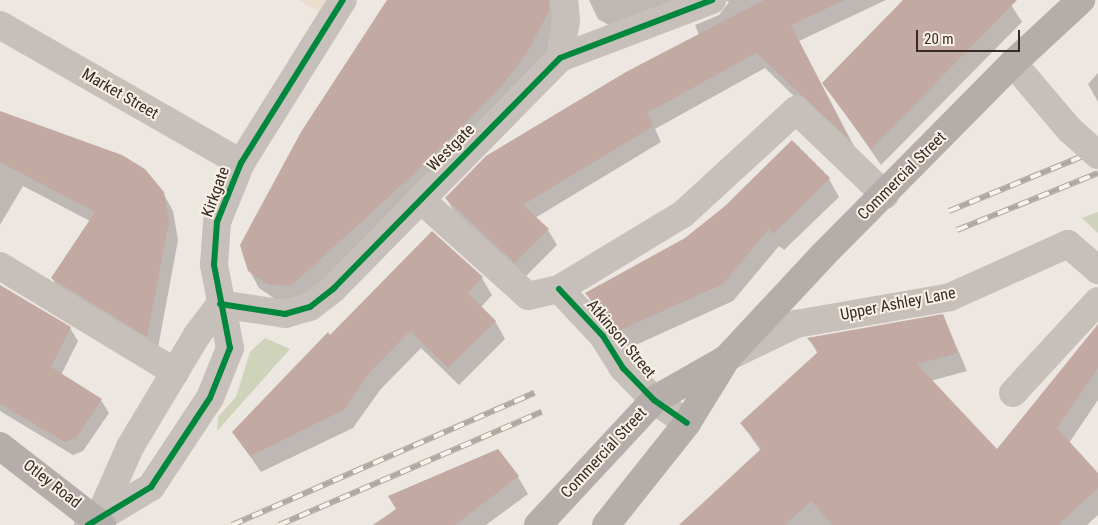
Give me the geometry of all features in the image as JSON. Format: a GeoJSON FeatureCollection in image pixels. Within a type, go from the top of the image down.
{"type":"FeatureCollection","features":[{"type":"Feature","properties":{"kind":"main road","name":"Commercial Street"},"geometry":{"type":"LineString","coordinates":[[606,525],[687,423],[727,358],[823,255],[885,195],[1013,63],[1081,0]]}},
{"type":"Feature","properties":{"kind":"main road","name":"Commercial Street"},"geometry":{"type":"LineString","coordinates":[[538,525],[654,400],[727,358]]}},
{"type":"Feature","properties":{"kind":"main road","name":"Otley Road"},"geometry":{"type":"LineString","coordinates":[[0,446],[96,523]]}},
{"type":"Feature","properties":{"kind":"street","name":"Kirkgate"},"geometry":{"type":"LineString","coordinates":[[96,523],[151,487],[210,398],[230,348],[214,265],[218,222],[241,164],[343,0]]}},
{"type":"Feature","properties":{"kind":"street"},"geometry":{"type":"LineString","coordinates":[[560,58],[566,21],[564,0]]}},
{"type":"Feature","properties":{"kind":"street","name":"Westgate"},"geometry":{"type":"LineString","coordinates":[[220,304],[285,314],[310,307],[334,288],[560,58],[712,0]]}},
{"type":"Feature","properties":{"kind":"street","name":"Market Street"},"geometry":{"type":"LineString","coordinates":[[0,25],[241,164]]}},
{"type":"Feature","properties":{"kind":"street"},"geometry":{"type":"LineString","coordinates":[[1013,63],[1069,130],[1098,155]]}},
{"type":"Feature","properties":{"kind":"street"},"geometry":{"type":"LineString","coordinates":[[420,199],[528,296],[559,289],[683,214],[796,110],[885,195]]}},
{"type":"Feature","properties":{"kind":"street","name":"Upper Ashley Lane"},"geometry":{"type":"LineString","coordinates":[[727,358],[796,324],[950,297],[1068,244],[1098,270]]}},
{"type":"Feature","properties":{"kind":"street"},"geometry":{"type":"LineString","coordinates":[[0,266],[175,372]]}},
{"type":"Feature","properties":{"kind":"street","name":"Atkinson Street"},"geometry":{"type":"LineString","coordinates":[[559,289],[603,336],[623,368],[654,400],[687,423]]}},
{"type":"Feature","properties":{"kind":"street"},"geometry":{"type":"LineString","coordinates":[[1013,392],[1098,301]]}},
{"type":"Feature","properties":{"kind":"street"},"geometry":{"type":"LineString","coordinates":[[96,523],[118,468],[175,372],[220,304]]}},
{"type":"Feature","properties":{"kind":"green space"},"geometry":{"type":"Polygon","coordinates":[[[1098,212],[1098,233],[1082,218],[1098,212]]]}},
{"type":"Feature","properties":{"kind":"green space"},"geometry":{"type":"Polygon","coordinates":[[[265,338],[290,349],[217,431],[218,417],[236,397],[250,352],[265,338]]]}},
{"type":"Feature","properties":{"kind":"shaded area"},"geometry":{"type":"Polygon","coordinates":[[[299,0],[343,0],[329,18],[299,0]]]}},
{"type":"Feature","properties":{"kind":"building"},"geometry":{"type":"Polygon","coordinates":[[[387,0],[549,0],[549,11],[528,51],[501,87],[417,171],[291,286],[267,284],[248,271],[240,245],[301,132],[387,0]]]}},
{"type":"Feature","properties":{"kind":"building"},"geometry":{"type":"Polygon","coordinates":[[[764,0],[845,0],[791,25],[849,139],[756,53],[647,113],[653,126],[523,205],[549,229],[515,263],[445,198],[486,156],[626,72],[764,0]]]}},
{"type":"Feature","properties":{"kind":"building"},"geometry":{"type":"Polygon","coordinates":[[[903,0],[1017,0],[871,149],[822,83],[903,0]]]}},
{"type":"Feature","properties":{"kind":"building"},"geometry":{"type":"Polygon","coordinates":[[[0,111],[122,155],[145,169],[164,192],[169,222],[147,337],[51,278],[95,212],[0,162],[0,111]]]}},
{"type":"Feature","properties":{"kind":"building"},"geometry":{"type":"Polygon","coordinates":[[[792,140],[830,178],[773,234],[769,229],[723,284],[618,331],[585,293],[685,238],[725,206],[792,140]]]}},
{"type":"Feature","properties":{"kind":"building"},"geometry":{"type":"Polygon","coordinates":[[[432,231],[483,277],[468,293],[496,321],[448,368],[410,331],[370,372],[344,410],[250,456],[232,432],[328,332],[330,335],[432,231]]]}},
{"type":"Feature","properties":{"kind":"building"},"geometry":{"type":"Polygon","coordinates":[[[0,285],[71,327],[51,367],[102,399],[76,438],[65,442],[0,404],[0,285]]]}},
{"type":"Feature","properties":{"kind":"building"},"geometry":{"type":"Polygon","coordinates":[[[943,314],[958,353],[917,364],[997,449],[1098,324],[1098,368],[1057,428],[1098,473],[1098,488],[1058,525],[833,525],[811,501],[785,525],[679,525],[762,448],[740,423],[819,351],[807,338],[943,314]]]}},
{"type":"Feature","properties":{"kind":"building"},"geometry":{"type":"Polygon","coordinates":[[[498,449],[519,476],[455,525],[373,525],[396,509],[388,496],[498,449]]]}},
{"type":"Feature","properties":{"kind":"railway"},"geometry":{"type":"LineString","coordinates":[[949,211],[1098,150]]}},
{"type":"Feature","properties":{"kind":"railway"},"geometry":{"type":"LineString","coordinates":[[957,230],[1098,173]]}},
{"type":"Feature","properties":{"kind":"railway"},"geometry":{"type":"LineString","coordinates":[[232,525],[534,393]]}},
{"type":"Feature","properties":{"kind":"railway"},"geometry":{"type":"LineString","coordinates":[[279,525],[542,412]]}},
{"type":"Feature","properties":{"kind":"cycle path"},"geometry":{"type":"LineString","coordinates":[[88,525],[151,487],[210,398],[230,348],[214,265],[217,222],[241,163],[343,0]]}},
{"type":"Feature","properties":{"kind":"cycle path"},"geometry":{"type":"LineString","coordinates":[[220,304],[285,314],[310,307],[334,288],[560,58],[712,0]]}},
{"type":"Feature","properties":{"kind":"cycle path"},"geometry":{"type":"LineString","coordinates":[[559,289],[603,336],[623,368],[654,400],[687,423]]}}]}
